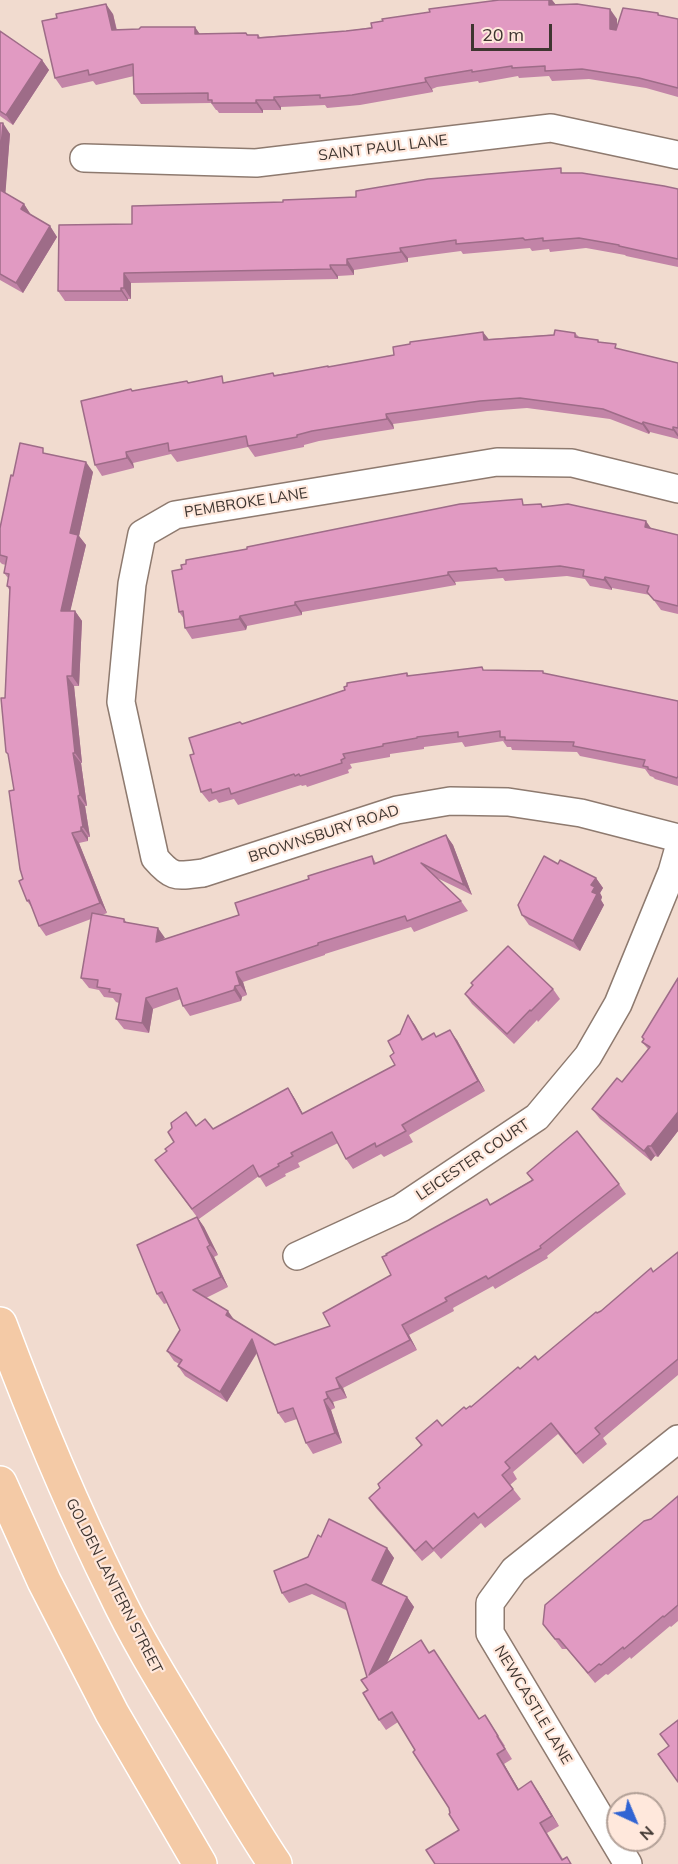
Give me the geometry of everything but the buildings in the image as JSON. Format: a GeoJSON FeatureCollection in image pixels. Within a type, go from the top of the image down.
{"type":"FeatureCollection","features":[{"type":"Feature","properties":{"kind":"main road","name":"GOLDEN LANTERN STREET"},"geometry":{"type":"LineString","coordinates":[[0,1324],[64,1486],[115,1593],[159,1675],[252,1830],[275,1864]]}},
{"type":"Feature","properties":{"kind":"main road"},"geometry":{"type":"LineString","coordinates":[[0,1483],[44,1581],[112,1713],[200,1864]]}},
{"type":"Feature","properties":{"kind":"street","name":"SAINT PAUL LANE"},"geometry":{"type":"LineString","coordinates":[[84,158],[256,162],[551,128],[678,155]]}},
{"type":"Feature","properties":{"kind":"street","name":"PEMBROKE LANE"},"geometry":{"type":"LineString","coordinates":[[155,858],[121,702],[132,584],[142,534],[175,515],[496,462],[572,463],[678,489]]}},
{"type":"Feature","properties":{"kind":"street","name":"BROWNSBURY ROAD"},"geometry":{"type":"LineString","coordinates":[[155,858],[167,872],[182,875],[203,873],[397,810],[450,801],[508,802],[581,813],[678,838]]}},
{"type":"Feature","properties":{"kind":"street","name":"LEICESTER COURT"},"geometry":{"type":"LineString","coordinates":[[297,1256],[401,1208],[537,1117],[588,1056],[618,1004],[672,872],[678,851]]}},
{"type":"Feature","properties":{"kind":"street","name":"NEWCASTLE LANE"},"geometry":{"type":"LineString","coordinates":[[628,1864],[490,1633],[490,1603],[514,1570],[678,1439]]}}]}
